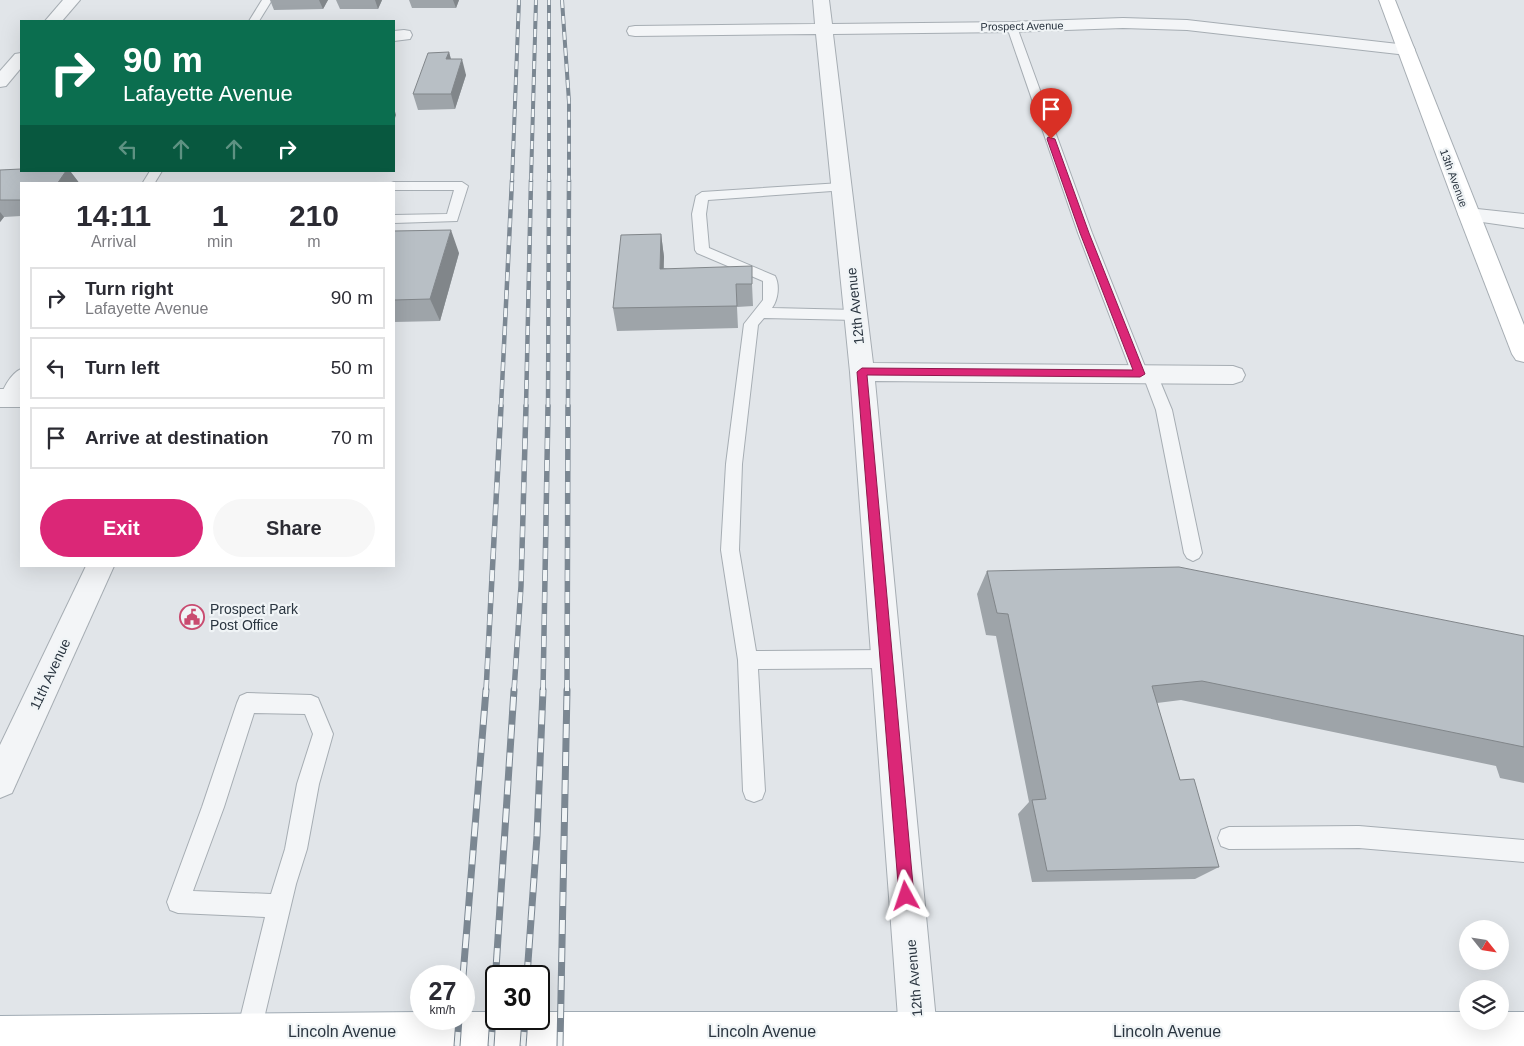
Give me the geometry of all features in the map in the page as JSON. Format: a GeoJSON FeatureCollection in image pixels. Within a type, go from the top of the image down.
{"type":"FeatureCollection","features":[{"type":"Feature","properties":{"kind":"main road","name":"13th Avenue"},"geometry":{"type":"LineString","coordinates":[[1387,0],[1468,214],[1524,354]]}},
{"type":"Feature","properties":{"kind":"main road","name":"Lincoln Avenue"},"geometry":{"type":"LineString","coordinates":[[0,1035],[160,1039],[249,1031],[836,1038],[918,1031],[1371,1038],[1524,1031]]}},
{"type":"Feature","properties":{"kind":"street"},"geometry":{"type":"LineString","coordinates":[[55,20],[72,0]]}},
{"type":"Feature","properties":{"kind":"street","name":"12th Avenue"},"geometry":{"type":"LineString","coordinates":[[821,0],[862,372],[918,1031]]}},
{"type":"Feature","properties":{"kind":"street","name":"Prospect Avenue"},"geometry":{"type":"LineString","coordinates":[[635,31],[1012,27],[1123,23],[1186,24],[1407,50]]}},
{"type":"Feature","properties":{"kind":"street"},"geometry":{"type":"LineString","coordinates":[[0,82],[20,59]]}},
{"type":"Feature","properties":{"kind":"street"},"geometry":{"type":"LineString","coordinates":[[1468,214],[1524,221]]}},
{"type":"Feature","properties":{"kind":"street"},"geometry":{"type":"LineString","coordinates":[[862,372],[1233,375]]}},
{"type":"Feature","properties":{"kind":"street","name":"11th Avenue"},"geometry":{"type":"LineString","coordinates":[[0,781],[100,567]]}},
{"type":"Feature","properties":{"kind":"lane"},"geometry":{"type":"LineString","coordinates":[[255,20],[267,0]]}},
{"type":"Feature","properties":{"kind":"lane"},"geometry":{"type":"LineString","coordinates":[[1012,27],[1085,233],[1145,373],[1164,410],[1194,554]]}},
{"type":"Feature","properties":{"kind":"lane"},"geometry":{"type":"LineString","coordinates":[[395,186],[462,186],[452,218],[395,219]]}},
{"type":"Feature","properties":{"kind":"lane"},"geometry":{"type":"LineString","coordinates":[[754,791],[748,660],[730,550],[734,464],[743,374],[751,324],[770,301],[770,279],[702,250],[699,214],[702,196],[841,187]]}},
{"type":"Feature","properties":{"kind":"lane"},"geometry":{"type":"LineString","coordinates":[[760,313],[856,315]]}},
{"type":"Feature","properties":{"kind":"lane"},"geometry":{"type":"LineString","coordinates":[[9,398],[20,377]]}},
{"type":"Feature","properties":{"kind":"lane"},"geometry":{"type":"LineString","coordinates":[[748,660],[886,659]]}},
{"type":"Feature","properties":{"kind":"lane"},"geometry":{"type":"LineString","coordinates":[[249,1031],[279,906],[296,849],[308,784],[323,734],[311,705],[247,703],[213,807],[178,902],[279,906]]}},
{"type":"Feature","properties":{"kind":"lane"},"geometry":{"type":"LineString","coordinates":[[1229,838],[1359,837],[1524,851]]}},
{"type":"Feature","properties":{"kind":"building"},"geometry":{"type":"Polygon","coordinates":[[[449,52],[446,59],[462,59],[451,94],[413,94],[428,53],[449,52]]]}},
{"type":"Feature","properties":{"kind":"building"},"geometry":{"type":"Polygon","coordinates":[[[20,169],[20,172],[65,172],[58,182],[20,182],[20,200],[0,200],[0,170],[20,169]]]}},
{"type":"Feature","properties":{"kind":"building"},"geometry":{"type":"Polygon","coordinates":[[[451,230],[430,299],[395,300],[395,231],[451,230]]]}},
{"type":"Feature","properties":{"kind":"building"},"geometry":{"type":"Polygon","coordinates":[[[661,234],[660,269],[752,266],[752,284],[736,284],[737,306],[613,308],[621,235],[661,234]]]}},
{"type":"Feature","properties":{"kind":"building"},"geometry":{"type":"Polygon","coordinates":[[[1179,567],[1524,636],[1524,747],[1202,681],[1152,686],[1180,780],[1194,779],[1219,867],[1047,871],[1032,800],[1046,799],[1008,614],[997,613],[987,571],[1179,567]]]}},
{"type":"Feature","properties":{"kind":"railway"},"geometry":{"type":"LineString","coordinates":[[512,181],[519,0]]}},
{"type":"Feature","properties":{"kind":"railway"},"geometry":{"type":"LineString","coordinates":[[531,181],[536,0]]}},
{"type":"Feature","properties":{"kind":"railway"},"geometry":{"type":"LineString","coordinates":[[549,0],[549,180]]}},
{"type":"Feature","properties":{"kind":"railway"},"geometry":{"type":"LineString","coordinates":[[562,0],[569,102],[569,180]]}},
{"type":"Feature","properties":{"kind":"railway"},"geometry":{"type":"LineString","coordinates":[[501,407],[512,180]]}},
{"type":"Feature","properties":{"kind":"railway"},"geometry":{"type":"LineString","coordinates":[[526,407],[531,180]]}},
{"type":"Feature","properties":{"kind":"railway"},"geometry":{"type":"LineString","coordinates":[[548,407],[549,180]]}},
{"type":"Feature","properties":{"kind":"railway"},"geometry":{"type":"LineString","coordinates":[[568,407],[569,180]]}},
{"type":"Feature","properties":{"kind":"railway"},"geometry":{"type":"LineString","coordinates":[[486,691],[501,406]]}},
{"type":"Feature","properties":{"kind":"railway"},"geometry":{"type":"LineString","coordinates":[[514,691],[521,586],[526,406]]}},
{"type":"Feature","properties":{"kind":"railway"},"geometry":{"type":"LineString","coordinates":[[543,691],[548,406]]}},
{"type":"Feature","properties":{"kind":"railway"},"geometry":{"type":"LineString","coordinates":[[567,691],[568,406]]}},
{"type":"Feature","properties":{"kind":"railway"},"geometry":{"type":"LineString","coordinates":[[464,965],[486,690]]}},
{"type":"Feature","properties":{"kind":"railway"},"geometry":{"type":"LineString","coordinates":[[491,1046],[514,690]]}},
{"type":"Feature","properties":{"kind":"railway"},"geometry":{"type":"LineString","coordinates":[[528,965],[537,836],[543,690]]}},
{"type":"Feature","properties":{"kind":"railway"},"geometry":{"type":"LineString","coordinates":[[560,1046],[567,690]]}},
{"type":"Feature","properties":{"kind":"railway"},"geometry":{"type":"LineString","coordinates":[[457,1046],[458,1030]]}},
{"type":"Feature","properties":{"kind":"railway"},"geometry":{"type":"LineString","coordinates":[[523,1046],[524,1030]]}},
{"type":"Feature","properties":{"kind":"place","name":"Prospect Park Post Office"},"geometry":{"type":"Point","coordinates":[192,617]}},
{"type":"Feature","properties":{"kind":"route"},"geometry":{"type":"LineString","coordinates":[[906,896],[862,372],[1140,374],[1051,139]]}}]}
